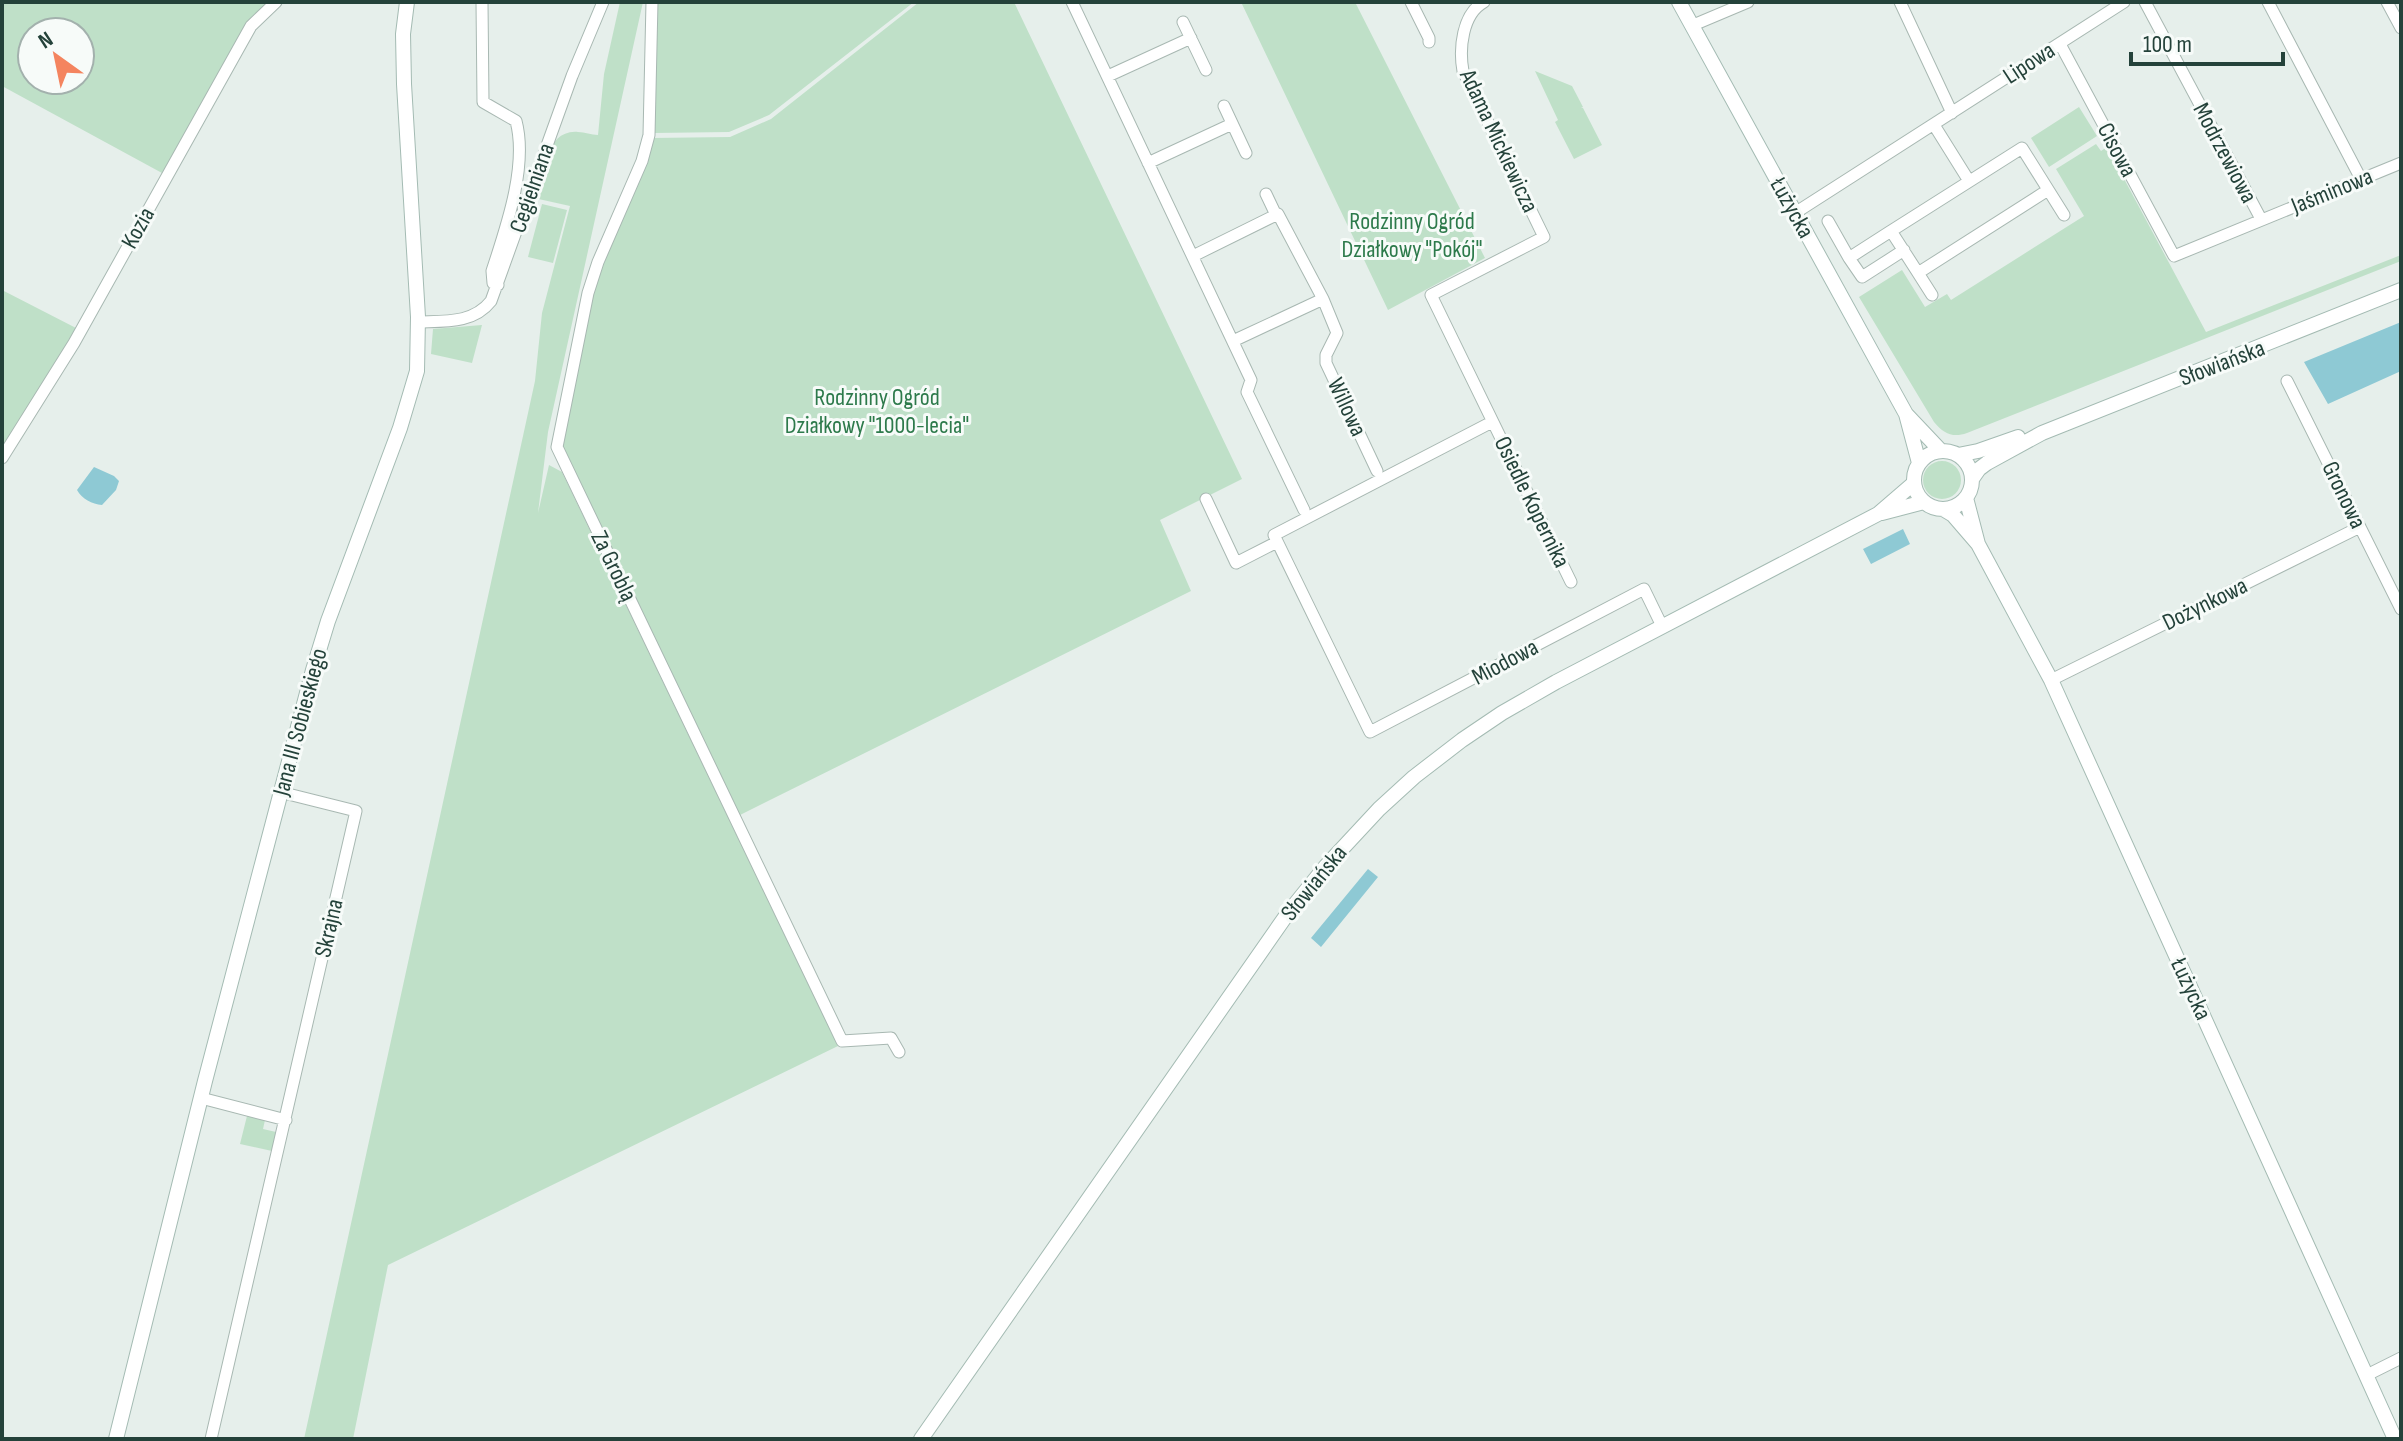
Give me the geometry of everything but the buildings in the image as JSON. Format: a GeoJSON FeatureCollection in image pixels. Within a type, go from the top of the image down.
{"type":"FeatureCollection","features":[{"type":"Feature","properties":{"kind":"street","name":"Kozia"},"geometry":{"type":"LineString","coordinates":[[2,458],[74,343],[251,26],[276,2]]}},
{"type":"Feature","properties":{"kind":"street","name":"Jana III Sobieskiego"},"geometry":{"type":"LineString","coordinates":[[116,1439],[201,1098],[321,644],[412,390],[418,357],[418,322],[404,91],[403,37],[407,2]]}},
{"type":"Feature","properties":{"kind":"street"},"geometry":{"type":"LineString","coordinates":[[482,2],[483,102],[516,121],[519,151],[512,202],[492,271],[493,283],[498,285]]}},
{"type":"Feature","properties":{"kind":"street","name":"Cegielniana"},"geometry":{"type":"LineString","coordinates":[[418,322],[464,319],[476,315],[491,301],[569,84],[603,2]]}},
{"type":"Feature","properties":{"kind":"street","name":"Za Groblą"},"geometry":{"type":"LineString","coordinates":[[652,2],[649,135],[642,161],[598,262],[588,293],[557,447],[842,1041],[891,1038],[899,1052]]}},
{"type":"Feature","properties":{"kind":"street"},"geometry":{"type":"LineString","coordinates":[[1072,2],[1251,380],[1247,392],[1304,510]]}},
{"type":"Feature","properties":{"kind":"street"},"geometry":{"type":"LineString","coordinates":[[1411,2],[1429,42]]}},
{"type":"Feature","properties":{"kind":"street","name":"Adama Mickiewicza"},"geometry":{"type":"LineString","coordinates":[[1484,2],[1471,12],[1468,21],[1461,58],[1463,71],[1544,237]]}},
{"type":"Feature","properties":{"kind":"street","name":"Łużycka"},"geometry":{"type":"LineString","coordinates":[[1679,2],[1906,414],[1919,463]]}},
{"type":"Feature","properties":{"kind":"street"},"geometry":{"type":"LineString","coordinates":[[1691,26],[1748,2]]}},
{"type":"Feature","properties":{"kind":"street"},"geometry":{"type":"LineString","coordinates":[[1900,2],[1952,113]]}},
{"type":"Feature","properties":{"kind":"street","name":"Lipowa"},"geometry":{"type":"LineString","coordinates":[[1795,213],[2124,2]]}},
{"type":"Feature","properties":{"kind":"street","name":"Modrzewiowa"},"geometry":{"type":"LineString","coordinates":[[2145,2],[2261,219]]}},
{"type":"Feature","properties":{"kind":"street"},"geometry":{"type":"LineString","coordinates":[[2268,2],[2361,179]]}},
{"type":"Feature","properties":{"kind":"street"},"geometry":{"type":"LineString","coordinates":[[2387,2],[2401,28]]}},
{"type":"Feature","properties":{"kind":"street"},"geometry":{"type":"LineString","coordinates":[[1183,22],[1206,70]]}},
{"type":"Feature","properties":{"kind":"street"},"geometry":{"type":"LineString","coordinates":[[1108,76],[1191,38]]}},
{"type":"Feature","properties":{"kind":"street","name":"Cisowa"},"geometry":{"type":"LineString","coordinates":[[2060,44],[2174,256]]}},
{"type":"Feature","properties":{"kind":"street"},"geometry":{"type":"LineString","coordinates":[[1224,106],[1246,153]]}},
{"type":"Feature","properties":{"kind":"street"},"geometry":{"type":"LineString","coordinates":[[1148,163],[1232,124]]}},
{"type":"Feature","properties":{"kind":"street"},"geometry":{"type":"LineString","coordinates":[[1934,125],[1969,181]]}},
{"type":"Feature","properties":{"kind":"street"},"geometry":{"type":"LineString","coordinates":[[1849,258],[2022,148],[2064,215]]}},
{"type":"Feature","properties":{"kind":"street","name":"Jaśminowa"},"geometry":{"type":"LineString","coordinates":[[2174,256],[2401,163]]}},
{"type":"Feature","properties":{"kind":"street"},"geometry":{"type":"LineString","coordinates":[[1918,273],[2048,190]]}},
{"type":"Feature","properties":{"kind":"street"},"geometry":{"type":"LineString","coordinates":[[1233,341],[1323,299],[1266,194]]}},
{"type":"Feature","properties":{"kind":"street"},"geometry":{"type":"LineString","coordinates":[[1193,256],[1276,215]]}},
{"type":"Feature","properties":{"kind":"street"},"geometry":{"type":"LineString","coordinates":[[1828,221],[1862,277],[1904,250]]}},
{"type":"Feature","properties":{"kind":"street"},"geometry":{"type":"LineString","coordinates":[[1891,231],[1932,295]]}},
{"type":"Feature","properties":{"kind":"street","name":"Osiedle Kopernika"},"geometry":{"type":"LineString","coordinates":[[1544,237],[1431,295],[1571,582]]}},
{"type":"Feature","properties":{"kind":"street","name":"Słowiańska"},"geometry":{"type":"LineString","coordinates":[[1972,479],[1987,463],[2042,433],[2401,290]]}},
{"type":"Feature","properties":{"kind":"street","name":"Willowa"},"geometry":{"type":"LineString","coordinates":[[1323,299],[1337,333],[1326,355],[1326,363],[1377,471]]}},
{"type":"Feature","properties":{"kind":"street","name":"Gronowa"},"geometry":{"type":"LineString","coordinates":[[2287,381],[2401,609]]}},
{"type":"Feature","properties":{"kind":"street","name":"Łużycka"},"geometry":{"type":"LineString","coordinates":[[1906,414],[1941,451]]}},
{"type":"Feature","properties":{"kind":"street","name":"Osiedle Kopernika"},"geometry":{"type":"LineString","coordinates":[[1277,542],[1274,535],[1492,422]]}},
{"type":"Feature","properties":{"kind":"street","name":"Słowiańska"},"geometry":{"type":"LineString","coordinates":[[1958,455],[2042,433]]}},
{"type":"Feature","properties":{"kind":"street"},"geometry":{"type":"LineString","coordinates":[[1941,451],[1958,455],[1968,465],[1972,479],[1966,498],[1956,506],[1943,509],[1930,506],[1924,502],[1914,483],[1919,463],[1941,451]]}},
{"type":"Feature","properties":{"kind":"street","name":"Słowiańska"},"geometry":{"type":"LineString","coordinates":[[1878,514],[1914,483]]}},
{"type":"Feature","properties":{"kind":"street","name":"Łużycka"},"geometry":{"type":"LineString","coordinates":[[1966,498],[1978,544]]}},
{"type":"Feature","properties":{"kind":"street"},"geometry":{"type":"LineString","coordinates":[[1206,499],[1236,563],[1277,542]]}},
{"type":"Feature","properties":{"kind":"street","name":"Słowiańska"},"geometry":{"type":"LineString","coordinates":[[921,1439],[1288,913],[1379,809],[1462,740],[1526,699],[1878,514],[1924,502]]}},
{"type":"Feature","properties":{"kind":"street","name":"Łużycka"},"geometry":{"type":"LineString","coordinates":[[1943,509],[1953,515],[1978,544],[2051,680],[2395,1439]]}},
{"type":"Feature","properties":{"kind":"street","name":"Dożynkowa"},"geometry":{"type":"LineString","coordinates":[[2051,680],[2360,527]]}},
{"type":"Feature","properties":{"kind":"street","name":"Miodowa"},"geometry":{"type":"LineString","coordinates":[[1277,542],[1370,732],[1644,589],[1662,626]]}},
{"type":"Feature","properties":{"kind":"street","name":"Skrajna"},"geometry":{"type":"LineString","coordinates":[[211,1439],[356,811],[280,792]]}},
{"type":"Feature","properties":{"kind":"street"},"geometry":{"type":"LineString","coordinates":[[201,1098],[286,1120]]}},
{"type":"Feature","properties":{"kind":"street"},"geometry":{"type":"LineString","coordinates":[[2367,1375],[2401,1358]]}},
{"type":"Feature","properties":{"kind":"green space"},"geometry":{"type":"Polygon","coordinates":[[[2,2],[272,2],[248,26],[162,173],[20,96],[96,96],[96,16],[16,16],[16,94],[2,86],[2,2]]]}},
{"type":"Feature","properties":{"kind":"green space"},"geometry":{"type":"Polygon","coordinates":[[[620,2],[643,2],[548,432],[538,513],[549,465],[562,472],[838,1046],[388,1265],[353,1439],[304,1439],[535,381],[542,313],[570,206],[534,198],[547,155],[559,138],[578,132],[598,135],[604,74],[620,2]]]}},
{"type":"Feature","properties":{"kind":"green space"},"geometry":{"type":"Polygon","coordinates":[[[655,2],[914,2],[769,115],[729,132],[653,133],[655,2]]]}},
{"type":"Feature","properties":{"kind":"green space","name":"Rodzinny Ogród Działkowy \"1000-lecia\""},"geometry":{"type":"Polygon","coordinates":[[[919,2],[1014,2],[1242,479],[1160,520],[1191,591],[740,815],[562,446],[570,395],[604,259],[652,138],[730,137],[771,119],[919,2]]]}},
{"type":"Feature","properties":{"kind":"green space","name":"Rodzinny Ogród Działkowy \"Pokój\""},"geometry":{"type":"Polygon","coordinates":[[[1241,2],[1355,2],[1485,258],[1388,310],[1241,2]]]}},
{"type":"Feature","properties":{"kind":"green space"},"geometry":{"type":"Polygon","coordinates":[[[1535,71],[1572,86],[1602,145],[1574,159],[1535,71]]]}},
{"type":"Feature","properties":{"kind":"green space"},"geometry":{"type":"Polygon","coordinates":[[[2079,107],[2097,136],[2049,167],[2031,138],[2079,107]]]}},
{"type":"Feature","properties":{"kind":"green space"},"geometry":{"type":"Polygon","coordinates":[[[2096,144],[2101,151],[2107,147],[2206,332],[2401,255],[2401,261],[1967,433],[1953,435],[1945,432],[1934,422],[1859,297],[1902,270],[1925,307],[1947,294],[1951,300],[2084,216],[2056,169],[2096,144]]]}},
{"type":"Feature","properties":{"kind":"green space"},"geometry":{"type":"Polygon","coordinates":[[[542,204],[567,210],[553,263],[528,257],[542,204]]]}},
{"type":"Feature","properties":{"kind":"green space"},"geometry":{"type":"Polygon","coordinates":[[[2,290],[76,328],[2,453],[2,290]]]}},
{"type":"Feature","properties":{"kind":"green space"},"geometry":{"type":"Polygon","coordinates":[[[482,325],[472,363],[431,354],[433,329],[482,325]]]}},
{"type":"Feature","properties":{"kind":"green space"},"geometry":{"type":"Polygon","coordinates":[[[1942,461],[1955,467],[1961,480],[1955,493],[1942,499],[1929,493],[1923,480],[1929,467],[1942,461]]]}},
{"type":"Feature","properties":{"kind":"green space"},"geometry":{"type":"Polygon","coordinates":[[[247,1116],[265,1120],[263,1129],[276,1132],[272,1151],[240,1144],[247,1116]]]}},
{"type":"Feature","properties":{"kind":"water"},"geometry":{"type":"Polygon","coordinates":[[[2401,322],[2401,371],[2328,404],[2304,362],[2401,322]]]}},
{"type":"Feature","properties":{"kind":"water"},"geometry":{"type":"Polygon","coordinates":[[[94,467],[119,481],[116,490],[102,505],[88,500],[77,490],[94,467]]]}},
{"type":"Feature","properties":{"kind":"water"},"geometry":{"type":"Polygon","coordinates":[[[1903,529],[1910,544],[1871,564],[1863,549],[1903,529]]]}},
{"type":"Feature","properties":{"kind":"water"},"geometry":{"type":"Polygon","coordinates":[[[1368,869],[1378,877],[1321,947],[1311,938],[1368,869]]]}}]}
